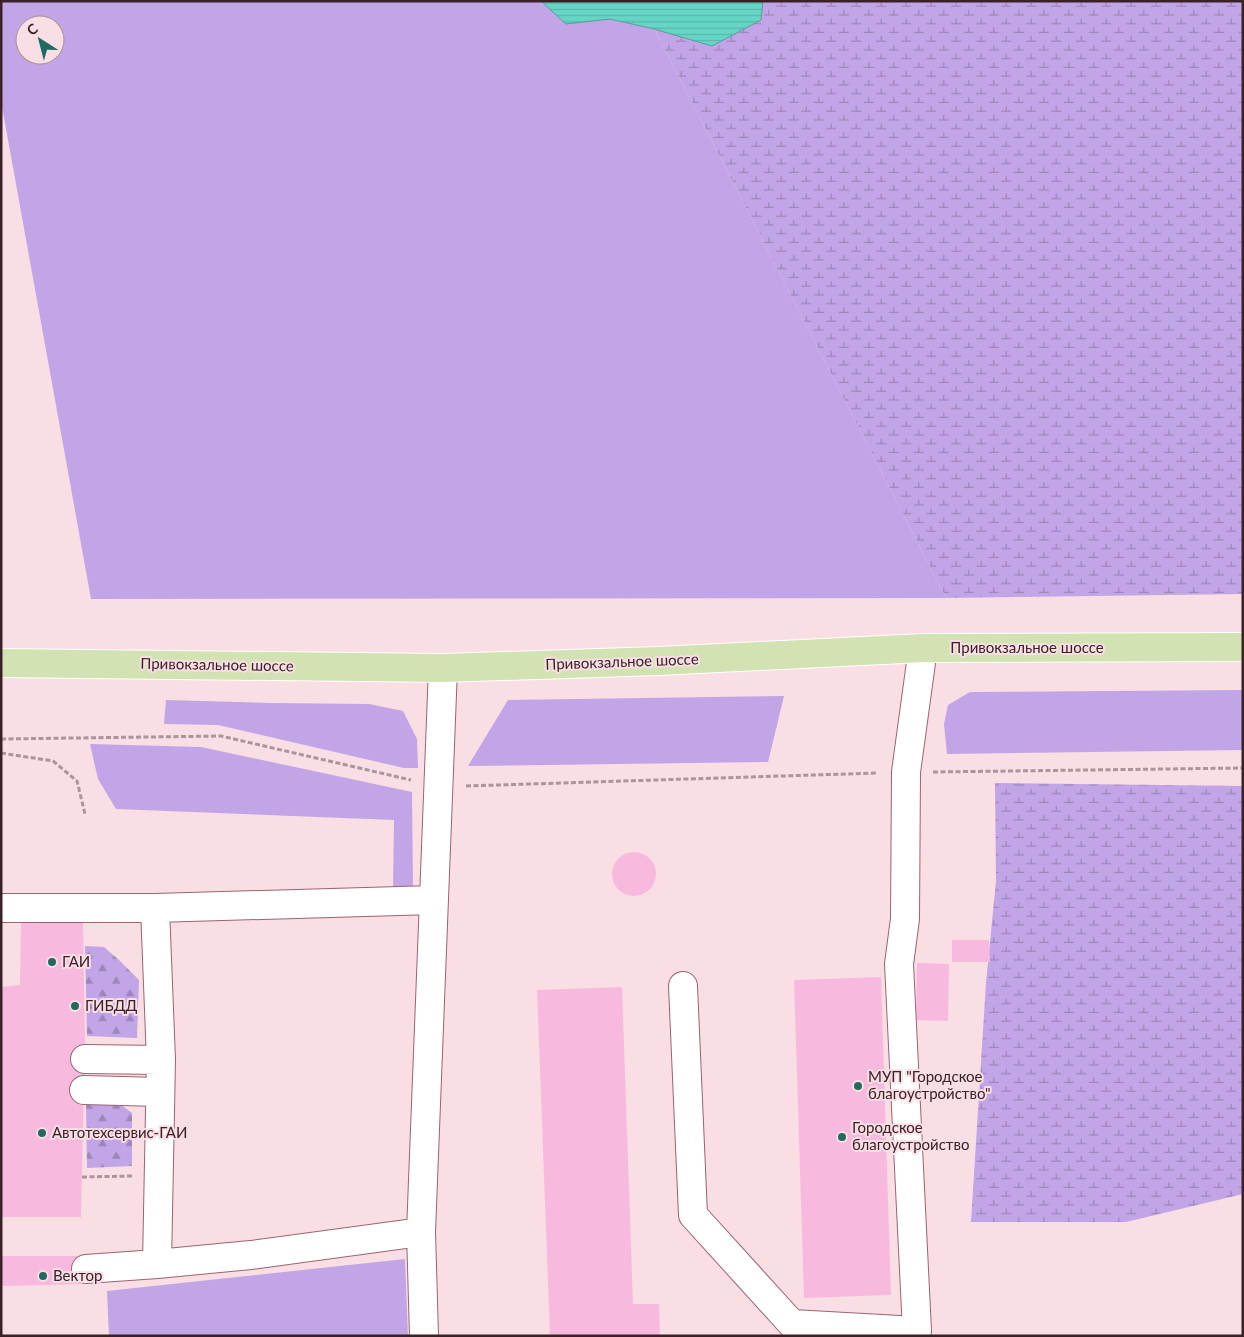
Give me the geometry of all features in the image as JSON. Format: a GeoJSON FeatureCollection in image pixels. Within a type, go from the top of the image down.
{"type":"FeatureCollection","features":[{"type":"Feature","properties":{"kind":"main road","name":"Привокзальное шоссе"},"geometry":{"type":"LineString","coordinates":[[1,663],[443,668],[658,661],[923,648],[1243,648]]}},
{"type":"Feature","properties":{"kind":"lane"},"geometry":{"type":"LineString","coordinates":[[683,986],[693,1215],[792,1324],[919,1333],[899,964],[905,919],[906,772],[923,648]]}},
{"type":"Feature","properties":{"kind":"lane"},"geometry":{"type":"LineString","coordinates":[[424,1336],[421,1232],[440,787],[443,668]]}},
{"type":"Feature","properties":{"kind":"lane"},"geometry":{"type":"LineString","coordinates":[[1,908],[155,908],[434,900]]}},
{"type":"Feature","properties":{"kind":"lane"},"geometry":{"type":"LineString","coordinates":[[155,908],[161,1060],[157,1264]]}},
{"type":"Feature","properties":{"kind":"lane"},"geometry":{"type":"LineString","coordinates":[[85,1059],[161,1060]]}},
{"type":"Feature","properties":{"kind":"lane"},"geometry":{"type":"LineString","coordinates":[[84,1090],[160,1092]]}},
{"type":"Feature","properties":{"kind":"lane"},"geometry":{"type":"LineString","coordinates":[[86,1269],[251,1255],[421,1232]]}},
{"type":"Feature","properties":{"kind":"path"},"geometry":{"type":"LineString","coordinates":[[1,753],[53,761],[77,781],[85,814]]}},
{"type":"Feature","properties":{"kind":"path"},"geometry":{"type":"LineString","coordinates":[[906,772],[1243,768]]}},
{"type":"Feature","properties":{"kind":"path"},"geometry":{"type":"LineString","coordinates":[[82,1177],[159,1176]]}},
{"type":"Feature","properties":{"kind":"green space"},"geometry":{"type":"Polygon","coordinates":[[[1,1],[640,1],[946,598],[91,599],[1,101],[1,1]]]}},
{"type":"Feature","properties":{"kind":"green space"},"geometry":{"type":"Polygon","coordinates":[[[640,1],[1243,1],[1243,594],[946,598],[640,1]]]}},
{"type":"Feature","properties":{"kind":"green space"},"geometry":{"type":"Polygon","coordinates":[[[1243,690],[1243,750],[947,754],[944,724],[948,705],[970,692],[1243,690]]]}},
{"type":"Feature","properties":{"kind":"green space"},"geometry":{"type":"Polygon","coordinates":[[[784,696],[768,762],[468,766],[508,700],[784,696]]]}},
{"type":"Feature","properties":{"kind":"green space"},"geometry":{"type":"Polygon","coordinates":[[[166,700],[369,704],[403,711],[417,739],[418,768],[404,768],[218,725],[164,724],[166,700]]]}},
{"type":"Feature","properties":{"kind":"green space"},"geometry":{"type":"Polygon","coordinates":[[[90,744],[201,747],[412,792],[413,890],[393,889],[394,820],[116,809],[98,779],[90,744]]]}},
{"type":"Feature","properties":{"kind":"green space"},"geometry":{"type":"Polygon","coordinates":[[[995,783],[1243,786],[1243,1194],[1126,1222],[971,1222],[986,983],[996,881],[995,783]]]}},
{"type":"Feature","properties":{"kind":"green space"},"geometry":{"type":"Polygon","coordinates":[[[85,946],[104,947],[139,980],[137,1038],[87,1036],[85,946]]]}},
{"type":"Feature","properties":{"kind":"green space"},"geometry":{"type":"Polygon","coordinates":[[[86,1104],[120,1104],[132,1113],[132,1166],[87,1168],[86,1104]]]}},
{"type":"Feature","properties":{"kind":"green space"},"geometry":{"type":"Polygon","coordinates":[[[405,1259],[408,1336],[109,1336],[107,1291],[405,1259]]]}},
{"type":"Feature","properties":{"kind":"shaded area"},"geometry":{"type":"Polygon","coordinates":[[[541,1],[763,1],[761,20],[712,46],[654,29],[610,19],[566,24],[541,1]]]}},
{"type":"Feature","properties":{"kind":"building"},"geometry":{"type":"Polygon","coordinates":[[[638,852],[650,858],[655,865],[655,883],[650,890],[643,895],[630,896],[622,893],[615,886],[612,870],[615,862],[622,855],[638,852]]]}},
{"type":"Feature","properties":{"kind":"building","name":"Автотехсервис-ГАИ"},"geometry":{"type":"Polygon","coordinates":[[[21,921],[83,922],[85,1040],[81,1217],[1,1217],[1,987],[20,985],[21,921]]]}},
{"type":"Feature","properties":{"kind":"building"},"geometry":{"type":"Polygon","coordinates":[[[952,940],[989,940],[990,962],[952,962],[952,940]]]}},
{"type":"Feature","properties":{"kind":"building"},"geometry":{"type":"Polygon","coordinates":[[[917,963],[949,964],[948,1021],[916,1020],[917,963]]]}},
{"type":"Feature","properties":{"kind":"building","name":"Городское благоустройство"},"geometry":{"type":"Polygon","coordinates":[[[881,977],[891,1295],[804,1298],[794,980],[881,977]]]}},
{"type":"Feature","properties":{"kind":"building"},"geometry":{"type":"Polygon","coordinates":[[[622,987],[633,1304],[659,1304],[660,1336],[550,1336],[537,990],[622,987]]]}},
{"type":"Feature","properties":{"kind":"building","name":"Вектор"},"geometry":{"type":"Polygon","coordinates":[[[1,1256],[86,1256],[84,1284],[1,1286],[1,1256]]]}},
{"type":"Feature","properties":{"kind":"place","name":"ГАИ"},"geometry":{"type":"Point","coordinates":[52,962]}},
{"type":"Feature","properties":{"kind":"place","name":"ГИБДД"},"geometry":{"type":"Point","coordinates":[75,1006]}},
{"type":"Feature","properties":{"kind":"place","name":"МУП \"Городское благоустройство\""},"geometry":{"type":"Point","coordinates":[858,1086]}},
{"type":"Feature","properties":{"kind":"place","name":"Автотехсервис-ГАИ"},"geometry":{"type":"Point","coordinates":[42,1133]}},
{"type":"Feature","properties":{"kind":"place","name":"Городское благоустройство"},"geometry":{"type":"Point","coordinates":[842,1137]}},
{"type":"Feature","properties":{"kind":"place","name":"Вектор"},"geometry":{"type":"Point","coordinates":[43,1276]}}]}
